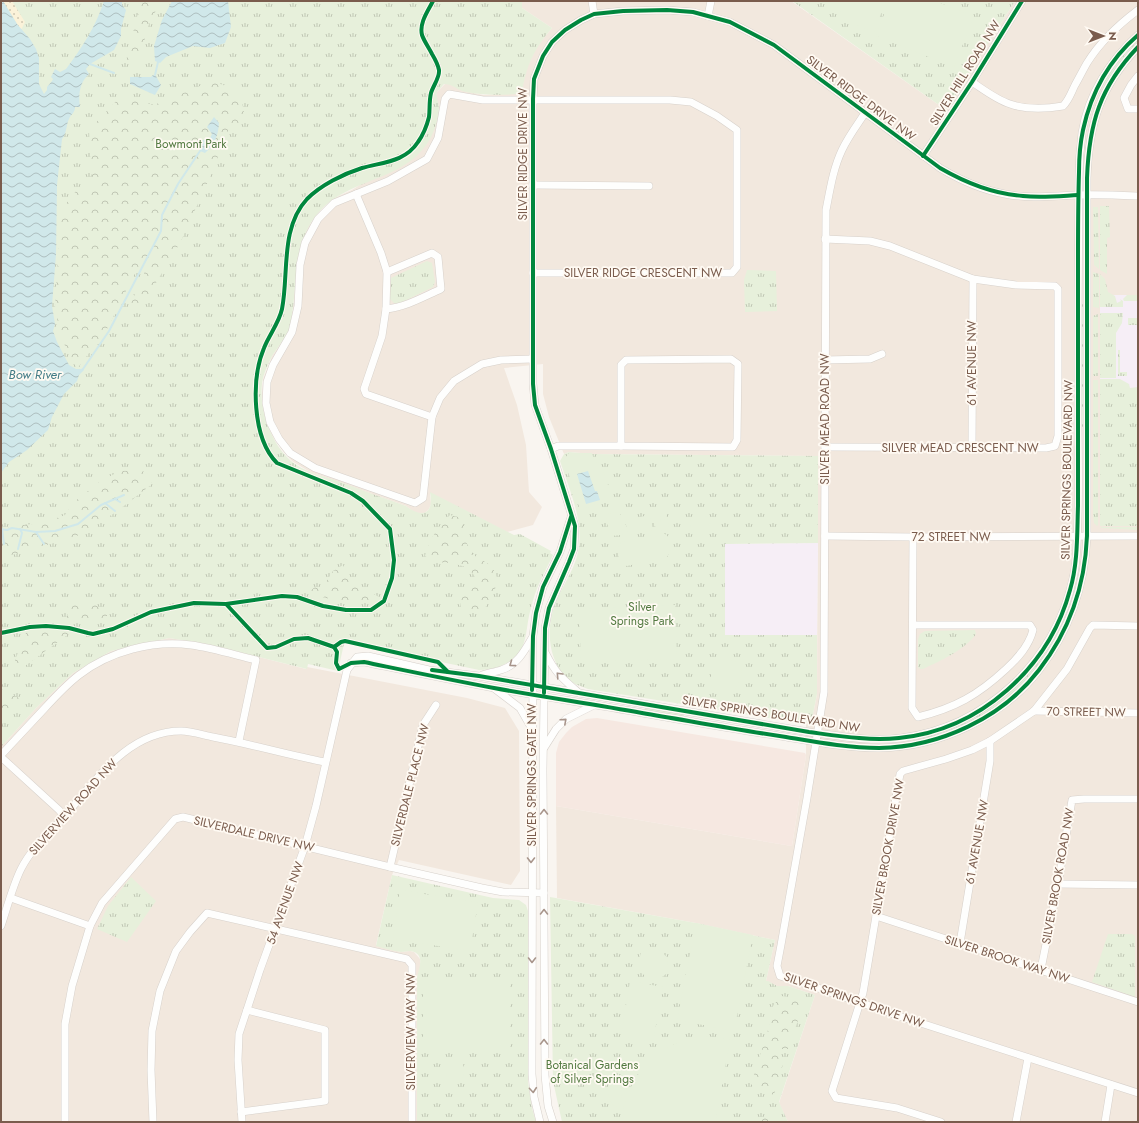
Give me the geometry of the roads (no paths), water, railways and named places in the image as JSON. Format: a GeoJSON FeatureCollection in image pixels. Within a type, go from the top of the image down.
{"type":"FeatureCollection","features":[{"type":"Feature","properties":{"kind":"street"},"geometry":{"type":"LineString","coordinates":[[592,1],[594,14]]}},
{"type":"Feature","properties":{"kind":"street"},"geometry":{"type":"LineString","coordinates":[[708,16],[711,1]]}},
{"type":"Feature","properties":{"kind":"street","name":"SILVER HILL ROAD NW"},"geometry":{"type":"LineString","coordinates":[[923,156],[972,82],[1022,1]]}},
{"type":"Feature","properties":{"kind":"street","name":"SILVER RIDGE DRIVE NW"},"geometry":{"type":"LineString","coordinates":[[571,517],[551,449],[535,405],[532,359],[534,78],[543,56],[552,42],[565,30],[594,14],[623,10],[667,10],[693,12],[730,22],[774,45],[923,156],[961,180],[982,188],[1005,194],[1025,196],[1138,196]]}},
{"type":"Feature","properties":{"kind":"street"},"geometry":{"type":"LineString","coordinates":[[972,82],[1010,104],[1039,108],[1063,106],[1068,102],[1088,62],[1104,40],[1122,22],[1138,10]]}},
{"type":"Feature","properties":{"kind":"street","name":"SILVER SPRINGS BOULEVARD NW"},"geometry":{"type":"LineString","coordinates":[[352,663],[357,657],[368,656],[429,670],[479,676],[818,733],[862,739],[890,739],[911,736],[953,724],[971,716],[999,697],[1016,683],[1047,645],[1058,624],[1074,577],[1077,536],[1078,195],[1082,131],[1095,91],[1111,64],[1138,35]]}},
{"type":"Feature","properties":{"kind":"street","name":"SILVER SPRINGS BOULEVARD NW"},"geometry":{"type":"LineString","coordinates":[[352,663],[364,662],[532,695],[844,746],[883,748],[906,746],[953,733],[984,718],[1004,705],[1032,679],[1051,654],[1064,632],[1074,608],[1082,581],[1087,536],[1089,143],[1096,115],[1105,91],[1124,61],[1138,47]]}},
{"type":"Feature","properties":{"kind":"street"},"geometry":{"type":"LineString","coordinates":[[1138,76],[1130,85],[1124,98],[1128,109],[1138,109]]}},
{"type":"Feature","properties":{"kind":"street"},"geometry":{"type":"LineString","coordinates":[[532,359],[501,360],[482,364],[454,381],[440,398],[432,417],[423,498],[415,503],[315,468],[290,453],[279,439],[270,422],[266,403],[267,382],[273,365],[292,332],[298,306],[300,265],[305,242],[318,219],[334,203],[388,181],[427,159],[438,138],[445,99],[449,94],[483,100],[533,99]]}},
{"type":"Feature","properties":{"kind":"street","name":"SILVER RIDGE CRESCENT NW"},"geometry":{"type":"LineString","coordinates":[[533,99],[670,100],[691,102],[717,116],[737,130],[737,267],[732,273],[533,273]]}},
{"type":"Feature","properties":{"kind":"street","name":"SILVER MEAD ROAD NW"},"geometry":{"type":"LineString","coordinates":[[818,733],[824,692],[826,210],[832,178],[841,151],[865,113]]}},
{"type":"Feature","properties":{"kind":"street"},"geometry":{"type":"LineString","coordinates":[[533,185],[649,186]]}},
{"type":"Feature","properties":{"kind":"street"},"geometry":{"type":"LineString","coordinates":[[356,194],[381,252],[387,272],[386,309],[382,336],[364,389],[366,394],[432,417]]}},
{"type":"Feature","properties":{"kind":"street","name":"SILVER MEAD CRESCENT NW"},"geometry":{"type":"LineString","coordinates":[[825,447],[1046,448],[1055,446],[1058,436],[1058,288],[1055,286],[1016,285],[973,279],[890,246],[870,240],[826,239]]}},
{"type":"Feature","properties":{"kind":"street"},"geometry":{"type":"LineString","coordinates":[[386,309],[396,308],[411,303],[441,289],[438,256],[432,253],[387,272]]}},
{"type":"Feature","properties":{"kind":"street","name":"61 AVENUE NW"},"geometry":{"type":"LineString","coordinates":[[972,447],[973,279]]}},
{"type":"Feature","properties":{"kind":"street"},"geometry":{"type":"LineString","coordinates":[[826,360],[870,359],[882,354]]}},
{"type":"Feature","properties":{"kind":"street"},"geometry":{"type":"LineString","coordinates":[[551,449],[558,446],[733,447],[737,440],[738,364],[731,359],[626,360],[621,365],[622,446]]}},
{"type":"Feature","properties":{"kind":"street","name":"SILVER SPRINGS GATE NW"},"geometry":{"type":"LineString","coordinates":[[540,1122],[534,1097],[532,1074],[531,893],[533,636],[536,613],[542,593],[560,552],[571,517]]}},
{"type":"Feature","properties":{"kind":"street","name":"SILVER SPRINGS GATE NW"},"geometry":{"type":"LineString","coordinates":[[553,1122],[548,1106],[545,1075],[545,628],[549,608],[574,549],[575,526],[571,517]]}},
{"type":"Feature","properties":{"kind":"street","name":"72 STREET NW"},"geometry":{"type":"LineString","coordinates":[[825,536],[1138,536]]}},
{"type":"Feature","properties":{"kind":"street"},"geometry":{"type":"LineString","coordinates":[[913,537],[912,708],[918,717],[940,712],[966,699],[990,684],[1018,656],[1031,640],[1033,630],[1030,625],[913,625]]}},
{"type":"Feature","properties":{"kind":"street","name":"SILVER BROOK DRIVE NW"},"geometry":{"type":"LineString","coordinates":[[940,1122],[897,1108],[836,1098],[832,1092],[860,1002],[900,774],[903,770],[946,759],[972,750],[990,741],[1034,711],[1067,669],[1093,625],[1138,626]]}},
{"type":"Feature","properties":{"kind":"street"},"geometry":{"type":"LineString","coordinates":[[479,676],[500,671],[515,663],[522,656],[533,636]]}},
{"type":"Feature","properties":{"kind":"street"},"geometry":{"type":"LineString","coordinates":[[64,816],[1,756],[62,690],[79,675],[112,656],[133,649],[172,645],[190,645],[256,660],[239,742]]}},
{"type":"Feature","properties":{"kind":"street"},"geometry":{"type":"LineString","coordinates":[[545,652],[558,675],[579,693]]}},
{"type":"Feature","properties":{"kind":"street","name":"54 AVENUE NW"},"geometry":{"type":"LineString","coordinates":[[242,1122],[238,1060],[239,1034],[305,846],[346,670],[352,663]]}},
{"type":"Feature","properties":{"kind":"street"},"geometry":{"type":"LineString","coordinates":[[493,688],[520,708],[532,730]]}},
{"type":"Feature","properties":{"kind":"street","name":"SILVERDALE PLACE NW"},"geometry":{"type":"LineString","coordinates":[[390,868],[423,725],[436,705]]}},
{"type":"Feature","properties":{"kind":"street"},"geometry":{"type":"LineString","coordinates":[[544,748],[556,729],[566,719],[594,705]]}},
{"type":"Feature","properties":{"kind":"street","name":"70 STREET NW"},"geometry":{"type":"LineString","coordinates":[[1034,711],[1138,712]]}},
{"type":"Feature","properties":{"kind":"street","name":"SILVERVIEW ROAD NW"},"geometry":{"type":"LineString","coordinates":[[1,926],[21,870],[32,851],[86,790],[118,757],[146,738],[163,732],[182,731],[239,742],[325,762]]}},
{"type":"Feature","properties":{"kind":"street","name":"SILVER SPRINGS DRIVE NW"},"geometry":{"type":"LineString","coordinates":[[818,733],[778,966],[780,976],[1138,1093]]}},
{"type":"Feature","properties":{"kind":"street","name":"61 AVENUE NW"},"geometry":{"type":"LineString","coordinates":[[960,943],[990,761],[990,741]]}},
{"type":"Feature","properties":{"kind":"street","name":"SILVER BROOK ROAD NW"},"geometry":{"type":"LineString","coordinates":[[1041,969],[1058,884],[1072,800],[1138,799]]}},
{"type":"Feature","properties":{"kind":"street","name":"SILVERDALE DRIVE NW"},"geometry":{"type":"LineString","coordinates":[[65,1122],[65,1024],[72,986],[90,926],[102,903],[175,819],[183,818],[305,846],[390,868],[503,892],[544,893]]}},
{"type":"Feature","properties":{"kind":"street"},"geometry":{"type":"LineString","coordinates":[[1058,884],[1138,885]]}},
{"type":"Feature","properties":{"kind":"street"},"geometry":{"type":"LineString","coordinates":[[11,898],[90,926]]}},
{"type":"Feature","properties":{"kind":"street","name":"SILVERVIEW WAY NW"},"geometry":{"type":"LineString","coordinates":[[153,1122],[151,1070],[152,1031],[160,990],[176,951],[207,913],[407,959],[412,965],[412,1122]]}},
{"type":"Feature","properties":{"kind":"street","name":"SILVER BROOK WAY NW"},"geometry":{"type":"LineString","coordinates":[[876,916],[1138,1002]]}},
{"type":"Feature","properties":{"kind":"street"},"geometry":{"type":"LineString","coordinates":[[241,1112],[325,1101],[325,1030],[247,1010]]}},
{"type":"Feature","properties":{"kind":"street"},"geometry":{"type":"LineString","coordinates":[[1016,1122],[1028,1058]]}},
{"type":"Feature","properties":{"kind":"street"},"geometry":{"type":"LineString","coordinates":[[1105,1122],[1111,1085]]}},
{"type":"Feature","properties":{"kind":"water","name":"Bow River"},"geometry":{"type":"Polygon","coordinates":[[[1,1],[3,1],[17,24],[30,39],[36,49],[39,58],[39,84],[44,94],[53,79],[51,77],[55,69],[60,72],[66,69],[83,45],[93,28],[104,1],[122,1],[122,5],[126,10],[121,29],[121,36],[114,50],[90,64],[86,69],[89,74],[80,89],[80,107],[75,107],[68,121],[65,134],[62,139],[57,185],[56,254],[52,306],[55,324],[53,331],[69,365],[76,369],[83,368],[84,370],[79,375],[77,381],[64,394],[52,417],[48,430],[27,450],[9,462],[1,473],[1,1]]]}},
{"type":"Feature","properties":{"kind":"water"},"geometry":{"type":"Polygon","coordinates":[[[172,1],[228,1],[231,27],[225,43],[210,48],[193,46],[166,57],[160,63],[155,61],[154,46],[162,20],[172,1]]]}},
{"type":"Feature","properties":{"kind":"water"},"geometry":{"type":"Polygon","coordinates":[[[153,75],[156,76],[161,85],[155,95],[130,84],[130,77],[151,77],[153,75]]]}},
{"type":"Feature","properties":{"kind":"water"},"geometry":{"type":"Polygon","coordinates":[[[214,117],[219,123],[218,132],[214,143],[205,153],[200,151],[198,146],[202,140],[209,140],[212,134],[207,127],[214,117]]]}},
{"type":"Feature","properties":{"kind":"water"},"geometry":{"type":"Polygon","coordinates":[[[588,471],[600,500],[586,504],[577,474],[588,471]]]}},
{"type":"Feature","properties":{"kind":"waterway"},"geometry":{"type":"LineString","coordinates":[[155,75],[158,62]]}},
{"type":"Feature","properties":{"kind":"waterway"},"geometry":{"type":"LineString","coordinates":[[90,64],[114,73]]}},
{"type":"Feature","properties":{"kind":"waterway"},"geometry":{"type":"LineString","coordinates":[[83,369],[109,331],[161,231],[162,215],[178,184],[200,151]]}},
{"type":"Feature","properties":{"kind":"waterway"},"geometry":{"type":"LineString","coordinates":[[1,529],[7,530],[12,528],[36,532],[55,531],[78,524],[101,505],[124,495]]}},
{"type":"Feature","properties":{"kind":"waterway"},"geometry":{"type":"LineString","coordinates":[[115,499],[120,502]]}},
{"type":"Feature","properties":{"kind":"waterway"},"geometry":{"type":"LineString","coordinates":[[105,503],[115,511]]}},
{"type":"Feature","properties":{"kind":"waterway"},"geometry":{"type":"LineString","coordinates":[[2,529],[4,544]]}},
{"type":"Feature","properties":{"kind":"waterway"},"geometry":{"type":"LineString","coordinates":[[18,549],[22,533],[20,529]]}},
{"type":"Feature","properties":{"kind":"waterway"},"geometry":{"type":"LineString","coordinates":[[36,532],[44,544]]}},
{"type":"Feature","properties":{"kind":"park label","name":"Bowmont Park"},"geometry":{"type":"Point","coordinates":[191,144]}},
{"type":"Feature","properties":{"kind":"park label","name":"Silver Springs Park"},"geometry":{"type":"Point","coordinates":[642,614]}},
{"type":"Feature","properties":{"kind":"park label","name":"Botanical Gardens of Silver Springs"},"geometry":{"type":"Point","coordinates":[592,1072]}}]}
